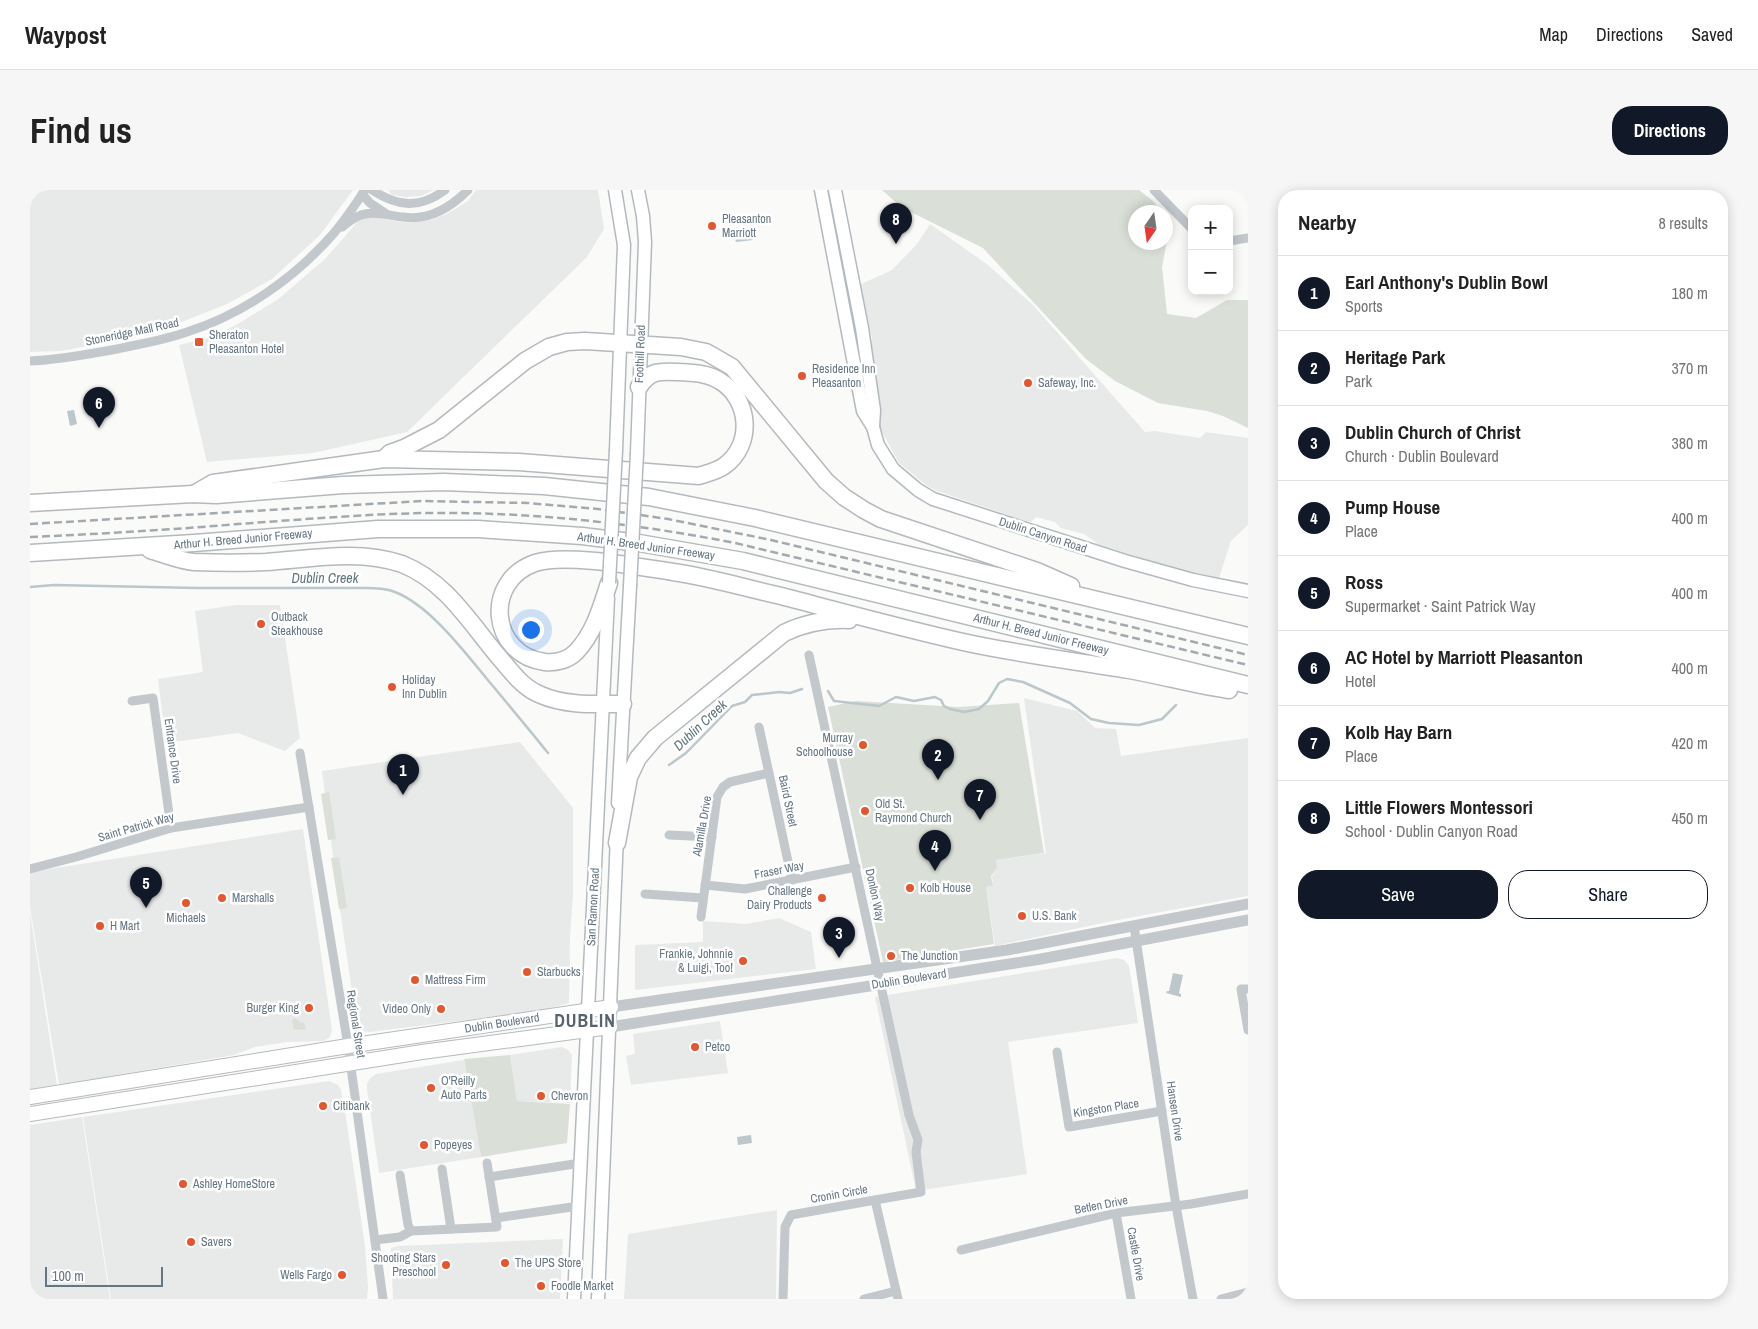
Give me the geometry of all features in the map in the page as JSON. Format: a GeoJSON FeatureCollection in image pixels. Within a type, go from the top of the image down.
{"type":"FeatureCollection","features":[{"type":"Feature","properties":{"kind":"highway"},"geometry":{"type":"LineString","coordinates":[[384,459],[390,453],[439,430],[525,361],[550,347],[567,342],[585,341],[681,347],[706,352],[732,366],[826,481],[844,497],[864,510],[899,526],[1037,571],[1066,583],[1094,599]]}},
{"type":"Feature","properties":{"kind":"highway"},"geometry":{"type":"LineString","coordinates":[[193,494],[213,483],[384,459],[519,462],[699,476],[725,466],[734,457],[741,446],[745,434],[743,410],[730,389],[719,380],[707,375],[693,373],[654,372],[644,378],[639,387]]}},
{"type":"Feature","properties":{"kind":"highway"},"geometry":{"type":"LineString","coordinates":[[30,504],[193,494],[216,495],[372,484],[444,482],[536,485],[596,491],[649,497],[755,518],[1248,636]]}},
{"type":"Feature","properties":{"kind":"highway","name":"Arthur H. Breed Junior Freeway"},"geometry":{"type":"LineString","coordinates":[[30,553],[139,547],[324,532],[428,528],[530,531],[639,543],[743,561],[1248,685]]}},
{"type":"Feature","properties":{"kind":"highway"},"geometry":{"type":"LineString","coordinates":[[139,547],[193,562],[265,562],[345,556],[383,559],[402,564],[433,582],[446,593],[491,649],[526,686],[539,695],[569,702],[623,704]]}},
{"type":"Feature","properties":{"kind":"highway"},"geometry":{"type":"LineString","coordinates":[[609,584],[589,636],[574,654],[563,660],[549,662],[535,660],[522,655],[512,647],[505,635],[500,623],[499,610],[503,592],[512,577],[522,570],[534,563],[558,560],[616,564],[693,575],[966,643],[1144,672],[1219,688],[1248,692]]}},
{"type":"Feature","properties":{"kind":"highway"},"geometry":{"type":"LineString","coordinates":[[617,843],[627,784],[638,758],[661,733],[761,651],[784,633],[799,626],[818,621],[836,619],[888,624]]}},
{"type":"Feature","properties":{"kind":"main road","name":"Foothill Road"},"geometry":{"type":"LineString","coordinates":[[612,516],[624,245],[615,190]]}},
{"type":"Feature","properties":{"kind":"main road","name":"Foothill Road"},"geometry":{"type":"LineString","coordinates":[[633,519],[645,242],[638,190]]}},
{"type":"Feature","properties":{"kind":"main road","name":"Dublin Canyon Road"},"geometry":{"type":"LineString","coordinates":[[822,190],[863,411],[873,427],[878,445],[893,469],[918,490],[933,499],[1125,562],[1193,580],[1248,590]]}},
{"type":"Feature","properties":{"kind":"main road","name":"Dublin Canyon Road"},"geometry":{"type":"LineString","coordinates":[[835,190],[862,328],[874,410],[873,427]]}},
{"type":"Feature","properties":{"kind":"main road","name":"San Ramon Road"},"geometry":{"type":"LineString","coordinates":[[574,1299],[612,516]]}},
{"type":"Feature","properties":{"kind":"main road","name":"San Ramon Road"},"geometry":{"type":"LineString","coordinates":[[598,1299],[623,704],[633,519]]}},
{"type":"Feature","properties":{"kind":"main road","name":"Dublin Boulevard"},"geometry":{"type":"LineString","coordinates":[[30,1098],[348,1046],[611,1007]]}},
{"type":"Feature","properties":{"kind":"main road","name":"Dublin Boulevard"},"geometry":{"type":"LineString","coordinates":[[30,1114],[350,1064],[610,1027]]}},
{"type":"Feature","properties":{"kind":"main road"},"geometry":{"type":"LineString","coordinates":[[94,1104],[112,1085]]}},
{"type":"Feature","properties":{"kind":"main road"},"geometry":{"type":"LineString","coordinates":[[73,1108],[88,1097],[87,1089]]}},
{"type":"Feature","properties":{"kind":"street"},"geometry":{"type":"LineString","coordinates":[[372,190],[391,201],[406,204],[422,202],[437,197],[446,190]]}},
{"type":"Feature","properties":{"kind":"street"},"geometry":{"type":"LineString","coordinates":[[334,233],[358,215],[374,212],[404,218],[424,216],[440,211],[457,201],[468,190]]}},
{"type":"Feature","properties":{"kind":"street"},"geometry":{"type":"LineString","coordinates":[[1154,190],[1188,225]]}},
{"type":"Feature","properties":{"kind":"street"},"geometry":{"type":"LineString","coordinates":[[363,192],[370,203],[386,213]]}},
{"type":"Feature","properties":{"kind":"street","name":"Stoneridge Mall Road"},"geometry":{"type":"LineString","coordinates":[[30,361],[55,360],[131,346],[187,332],[234,312],[267,293],[301,266],[334,233],[363,192]]}},
{"type":"Feature","properties":{"kind":"street"},"geometry":{"type":"LineString","coordinates":[[1233,240],[1248,238]]}},
{"type":"Feature","properties":{"kind":"street","name":"Donlon Way"},"geometry":{"type":"LineString","coordinates":[[809,655],[909,1115],[918,1140],[916,1152],[922,1192],[875,1200]]}},
{"type":"Feature","properties":{"kind":"street","name":"Entrance Drive"},"geometry":{"type":"LineString","coordinates":[[132,702],[153,698],[172,828]]}},
{"type":"Feature","properties":{"kind":"street","name":"Baird Street"},"geometry":{"type":"LineString","coordinates":[[759,727],[792,880]]}},
{"type":"Feature","properties":{"kind":"street","name":"Regional Street"},"geometry":{"type":"LineString","coordinates":[[300,753],[348,1046],[382,1299]]}},
{"type":"Feature","properties":{"kind":"street","name":"Alamilla Drive"},"geometry":{"type":"LineString","coordinates":[[701,917],[717,797],[723,787],[730,782],[769,773]]}},
{"type":"Feature","properties":{"kind":"street","name":"Saint Patrick Way"},"geometry":{"type":"LineString","coordinates":[[30,869],[172,828],[309,807]]}},
{"type":"Feature","properties":{"kind":"street"},"geometry":{"type":"LineString","coordinates":[[669,835],[712,837]]}},
{"type":"Feature","properties":{"kind":"street","name":"Fraser Way"},"geometry":{"type":"LineString","coordinates":[[705,885],[745,889],[856,867]]}},
{"type":"Feature","properties":{"kind":"street"},"geometry":{"type":"LineString","coordinates":[[645,894],[704,898]]}},
{"type":"Feature","properties":{"kind":"street","name":"Dublin Boulevard"},"geometry":{"type":"LineString","coordinates":[[611,1007],[878,970],[1042,944],[1248,904]]}},
{"type":"Feature","properties":{"kind":"street","name":"Dublin Boulevard"},"geometry":{"type":"LineString","coordinates":[[610,1027],[1013,963],[1137,942],[1248,920]]}},
{"type":"Feature","properties":{"kind":"street","name":"Hansen Drive"},"geometry":{"type":"LineString","coordinates":[[1134,926],[1176,1206],[1193,1299]]}},
{"type":"Feature","properties":{"kind":"street","name":"Dublin Boulevard"},"geometry":{"type":"LineString","coordinates":[[1013,963],[1018,956],[1041,951],[1042,944]]}},
{"type":"Feature","properties":{"kind":"street"},"geometry":{"type":"LineString","coordinates":[[1248,989],[1241,989],[1248,1030]]}},
{"type":"Feature","properties":{"kind":"street","name":"Kingston Place"},"geometry":{"type":"LineString","coordinates":[[1057,1052],[1069,1127],[1162,1111]]}},
{"type":"Feature","properties":{"kind":"street"},"geometry":{"type":"LineString","coordinates":[[375,1240],[400,1237],[411,1231],[497,1227],[487,1163]]}},
{"type":"Feature","properties":{"kind":"street"},"geometry":{"type":"LineString","coordinates":[[489,1177],[581,1163]]}},
{"type":"Feature","properties":{"kind":"street"},"geometry":{"type":"LineString","coordinates":[[442,1169],[451,1229]]}},
{"type":"Feature","properties":{"kind":"street"},"geometry":{"type":"LineString","coordinates":[[400,1175],[408,1225],[411,1231]]}},
{"type":"Feature","properties":{"kind":"street","name":"Betlen Drive"},"geometry":{"type":"LineString","coordinates":[[961,1250],[1116,1213],[1176,1206],[1248,1194]]}},
{"type":"Feature","properties":{"kind":"street","name":"Cronin Circle"},"geometry":{"type":"LineString","coordinates":[[784,1299],[785,1226],[791,1215],[875,1200],[897,1295]]}},
{"type":"Feature","properties":{"kind":"street"},"geometry":{"type":"LineString","coordinates":[[496,1218],[579,1206]]}},
{"type":"Feature","properties":{"kind":"street","name":"Castle Drive"},"geometry":{"type":"LineString","coordinates":[[1116,1213],[1131,1299]]}},
{"type":"Feature","properties":{"kind":"street"},"geometry":{"type":"LineString","coordinates":[[1221,1299],[1248,1292]]}},
{"type":"Feature","properties":{"kind":"street"},"geometry":{"type":"LineString","coordinates":[[864,1299],[897,1295]]}},
{"type":"Feature","properties":{"kind":"shaded area"},"geometry":{"type":"Polygon","coordinates":[[[30,190],[353,190],[320,235],[272,279],[227,304],[179,323],[130,338],[61,351],[30,352],[30,190]]]}},
{"type":"Feature","properties":{"kind":"shaded area"},"geometry":{"type":"Polygon","coordinates":[[[388,190],[434,190],[421,196],[406,197],[392,195],[388,190]]]}},
{"type":"Feature","properties":{"kind":"shaded area"},"geometry":{"type":"Polygon","coordinates":[[[476,190],[598,190],[604,229],[587,257],[407,432],[313,453],[207,462],[179,345],[208,338],[236,325],[277,300],[325,259],[361,218],[375,216],[410,223],[431,220],[447,214],[468,201],[476,190]]]}},
{"type":"Feature","properties":{"kind":"shaded area"},"geometry":{"type":"Polygon","coordinates":[[[882,190],[1139,190],[1156,205],[1128,205],[1128,250],[1165,250],[1162,267],[1167,314],[1196,318],[1227,300],[1248,300],[1248,428],[1223,416],[1207,411],[1158,403],[1115,381],[1086,359],[983,248],[901,207],[882,190]]]}},
{"type":"Feature","properties":{"kind":"shaded area"},"geometry":{"type":"Polygon","coordinates":[[[930,224],[988,265],[1033,305],[1145,432],[1155,431],[1200,438],[1206,432],[1248,438],[1248,525],[1231,541],[1219,578],[1183,571],[1098,544],[1084,534],[1061,528],[1055,522],[1036,517],[1031,522],[1026,521],[937,491],[926,485],[899,463],[880,428],[870,343],[872,339],[859,285],[892,270],[917,244],[930,224]]]}},
{"type":"Feature","properties":{"kind":"shaded area"},"geometry":{"type":"Polygon","coordinates":[[[749,232],[753,240],[736,242],[734,236],[749,232]]]}},
{"type":"Feature","properties":{"kind":"shaded area"},"geometry":{"type":"Polygon","coordinates":[[[74,410],[77,424],[70,426],[67,411],[74,410]]]}},
{"type":"Feature","properties":{"kind":"shaded area"},"geometry":{"type":"Polygon","coordinates":[[[236,605],[280,605],[300,738],[285,751],[238,733],[166,743],[158,679],[203,672],[195,611],[236,605]]]}},
{"type":"Feature","properties":{"kind":"shaded area"},"geometry":{"type":"Polygon","coordinates":[[[1024,698],[1077,711],[1095,728],[1116,729],[1121,756],[1248,738],[1248,896],[1112,921],[995,946],[986,887],[993,886],[992,876],[997,868],[996,860],[1046,853],[1024,698]]]}},
{"type":"Feature","properties":{"kind":"shaded area"},"geometry":{"type":"Polygon","coordinates":[[[856,701],[959,707],[1019,703],[1044,853],[996,860],[997,868],[991,876],[993,886],[986,887],[994,944],[883,962],[828,707],[856,701]]]}},
{"type":"Feature","properties":{"kind":"shaded area"},"geometry":{"type":"Polygon","coordinates":[[[520,742],[573,808],[573,895],[569,1003],[539,1011],[370,1032],[362,1031],[357,1025],[322,771],[520,742]]]}},
{"type":"Feature","properties":{"kind":"shaded area"},"geometry":{"type":"Polygon","coordinates":[[[329,792],[336,839],[328,840],[321,794],[329,792]]]}},
{"type":"Feature","properties":{"kind":"shaded area"},"geometry":{"type":"Polygon","coordinates":[[[303,829],[332,1030],[330,1037],[324,1041],[287,1042],[255,1047],[234,1055],[59,1085],[30,907],[30,872],[303,829]]]}},
{"type":"Feature","properties":{"kind":"shaded area"},"geometry":{"type":"Polygon","coordinates":[[[339,857],[347,908],[339,909],[331,858],[339,857]]]}},
{"type":"Feature","properties":{"kind":"shaded area"},"geometry":{"type":"Polygon","coordinates":[[[30,913],[57,1085],[30,1089],[30,913]]]}},
{"type":"Feature","properties":{"kind":"shaded area"},"geometry":{"type":"Polygon","coordinates":[[[779,918],[811,932],[816,969],[635,990],[635,945],[703,942],[703,921],[746,924],[779,918]]]}},
{"type":"Feature","properties":{"kind":"shaded area"},"geometry":{"type":"Polygon","coordinates":[[[1117,958],[1124,960],[1129,966],[1138,1023],[1008,1042],[1027,1174],[916,1191],[875,997],[1117,958]]]}},
{"type":"Feature","properties":{"kind":"shaded area"},"geometry":{"type":"Polygon","coordinates":[[[1173,973],[1183,975],[1179,993],[1181,997],[1166,993],[1169,991],[1173,973]]]}},
{"type":"Feature","properties":{"kind":"shaded area"},"geometry":{"type":"Polygon","coordinates":[[[295,1018],[301,1023],[304,1022],[306,1029],[294,1030],[292,1020],[295,1018]]]}},
{"type":"Feature","properties":{"kind":"shaded area"},"geometry":{"type":"Polygon","coordinates":[[[720,1021],[728,1073],[631,1085],[626,1056],[635,1054],[633,1034],[720,1021]]]}},
{"type":"Feature","properties":{"kind":"shaded area"},"geometry":{"type":"Polygon","coordinates":[[[562,1047],[572,1055],[570,1103],[517,1101],[510,1055],[562,1047]]]}},
{"type":"Feature","properties":{"kind":"shaded area"},"geometry":{"type":"Polygon","coordinates":[[[510,1055],[517,1101],[570,1104],[567,1143],[481,1157],[464,1059],[510,1055]]]}},
{"type":"Feature","properties":{"kind":"shaded area"},"geometry":{"type":"Polygon","coordinates":[[[464,1060],[481,1157],[379,1173],[367,1089],[370,1078],[376,1074],[464,1060]]]}},
{"type":"Feature","properties":{"kind":"shaded area"},"geometry":{"type":"Polygon","coordinates":[[[329,1081],[338,1085],[341,1090],[345,1111],[365,1246],[367,1299],[111,1299],[83,1117],[329,1081]]]}},
{"type":"Feature","properties":{"kind":"shaded area"},"geometry":{"type":"Polygon","coordinates":[[[82,1117],[110,1299],[30,1299],[30,1125],[82,1117]]]}},
{"type":"Feature","properties":{"kind":"shaded area"},"geometry":{"type":"Polygon","coordinates":[[[751,1135],[752,1143],[738,1145],[737,1137],[751,1135]]]}},
{"type":"Feature","properties":{"kind":"shaded area"},"geometry":{"type":"Polygon","coordinates":[[[777,1210],[776,1299],[624,1299],[628,1234],[777,1210]]]}},
{"type":"Feature","properties":{"kind":"shaded area"},"geometry":{"type":"Polygon","coordinates":[[[563,1239],[560,1299],[393,1299],[391,1248],[399,1246],[563,1239]]]}},
{"type":"Feature","properties":{"kind":"waterway","name":"Dublin Creek"},"geometry":{"type":"LineString","coordinates":[[30,587],[54,585],[197,588],[380,588],[392,591],[408,598],[445,630],[468,655],[548,753]]}},
{"type":"Feature","properties":{"kind":"waterway","name":"Dublin Creek"},"geometry":{"type":"LineString","coordinates":[[828,691],[834,701],[879,706],[896,697],[914,701],[935,697],[941,700],[944,706],[964,712],[979,709],[988,701],[999,683],[1007,679],[1023,682],[1070,703],[1091,719],[1109,723],[1139,725],[1162,719],[1176,705]]}},
{"type":"Feature","properties":{"kind":"waterway","name":"Dublin Creek"},"geometry":{"type":"LineString","coordinates":[[669,765],[686,753],[732,706],[745,702],[752,695],[779,692],[790,693],[802,689]]}},
{"type":"Feature","properties":{"kind":"railway"},"geometry":{"type":"LineString","coordinates":[[30,524],[422,501],[528,503],[598,509],[668,519],[771,540],[1248,655]]}},
{"type":"Feature","properties":{"kind":"railway"},"geometry":{"type":"LineString","coordinates":[[30,537],[402,514],[457,513],[562,518],[666,531],[735,543],[1248,665]]}},
{"type":"Feature","properties":{"kind":"place","name":"Pleasanton Marriott"},"geometry":{"type":"Point","coordinates":[712,226]}},
{"type":"Feature","properties":{"kind":"place","name":"Little Flowers Montessori"},"geometry":{"type":"Point","coordinates":[896,244]}},
{"type":"Feature","properties":{"kind":"place","name":"Sheraton Pleasanton Hotel"},"geometry":{"type":"Point","coordinates":[199,342]}},
{"type":"Feature","properties":{"kind":"place","name":"Residence Inn Pleasanton"},"geometry":{"type":"Point","coordinates":[802,376]}},
{"type":"Feature","properties":{"kind":"place","name":"Safeway, Inc."},"geometry":{"type":"Point","coordinates":[1028,383]}},
{"type":"Feature","properties":{"kind":"place","name":"AC Hotel by Marriott Pleasanton"},"geometry":{"type":"Point","coordinates":[99,428]}},
{"type":"Feature","properties":{"kind":"place","name":"Outback Steakhouse"},"geometry":{"type":"Point","coordinates":[261,624]}},
{"type":"Feature","properties":{"kind":"place","name":"Holiday Inn Dublin"},"geometry":{"type":"Point","coordinates":[392,687]}},
{"type":"Feature","properties":{"kind":"place","name":"Murray Schoolhouse"},"geometry":{"type":"Point","coordinates":[863,745]}},
{"type":"Feature","properties":{"kind":"place","name":"Heritage Park"},"geometry":{"type":"Point","coordinates":[938,780]}},
{"type":"Feature","properties":{"kind":"place","name":"Earl Anthony's Dublin Bowl"},"geometry":{"type":"Point","coordinates":[403,795]}},
{"type":"Feature","properties":{"kind":"place","name":"Old St. Raymond Church"},"geometry":{"type":"Point","coordinates":[865,811]}},
{"type":"Feature","properties":{"kind":"place","name":"Kolb Hay Barn"},"geometry":{"type":"Point","coordinates":[980,820]}},
{"type":"Feature","properties":{"kind":"place","name":"Pump House"},"geometry":{"type":"Point","coordinates":[935,871]}},
{"type":"Feature","properties":{"kind":"place","name":"Kolb House"},"geometry":{"type":"Point","coordinates":[910,888]}},
{"type":"Feature","properties":{"kind":"place","name":"Marshalls"},"geometry":{"type":"Point","coordinates":[222,898]}},
{"type":"Feature","properties":{"kind":"place","name":"Challenge Dairy Products"},"geometry":{"type":"Point","coordinates":[822,898]}},
{"type":"Feature","properties":{"kind":"place","name":"Michaels"},"geometry":{"type":"Point","coordinates":[186,903]}},
{"type":"Feature","properties":{"kind":"place","name":"Ross"},"geometry":{"type":"Point","coordinates":[146,908]}},
{"type":"Feature","properties":{"kind":"place","name":"U.S. Bank"},"geometry":{"type":"Point","coordinates":[1022,916]}},
{"type":"Feature","properties":{"kind":"place","name":"H Mart"},"geometry":{"type":"Point","coordinates":[100,926]}},
{"type":"Feature","properties":{"kind":"place","name":"The Junction"},"geometry":{"type":"Point","coordinates":[891,956]}},
{"type":"Feature","properties":{"kind":"place","name":"Dublin Church of Christ"},"geometry":{"type":"Point","coordinates":[839,958]}},
{"type":"Feature","properties":{"kind":"place","name":"Frankie, Johnnie & Luigi, Too!"},"geometry":{"type":"Point","coordinates":[743,961]}},
{"type":"Feature","properties":{"kind":"place","name":"Starbucks"},"geometry":{"type":"Point","coordinates":[527,972]}},
{"type":"Feature","properties":{"kind":"place","name":"Mattress Firm"},"geometry":{"type":"Point","coordinates":[415,980]}},
{"type":"Feature","properties":{"kind":"place","name":"Burger King"},"geometry":{"type":"Point","coordinates":[309,1008]}},
{"type":"Feature","properties":{"kind":"place","name":"Video Only"},"geometry":{"type":"Point","coordinates":[441,1009]}},
{"type":"Feature","properties":{"kind":"place","name":"Petco"},"geometry":{"type":"Point","coordinates":[695,1047]}},
{"type":"Feature","properties":{"kind":"place","name":"O'Reilly Auto Parts"},"geometry":{"type":"Point","coordinates":[431,1088]}},
{"type":"Feature","properties":{"kind":"place","name":"Chevron"},"geometry":{"type":"Point","coordinates":[541,1096]}},
{"type":"Feature","properties":{"kind":"place","name":"Citibank"},"geometry":{"type":"Point","coordinates":[323,1106]}},
{"type":"Feature","properties":{"kind":"place","name":"Popeyes"},"geometry":{"type":"Point","coordinates":[424,1145]}},
{"type":"Feature","properties":{"kind":"place","name":"Ashley HomeStore"},"geometry":{"type":"Point","coordinates":[183,1184]}},
{"type":"Feature","properties":{"kind":"place","name":"Savers"},"geometry":{"type":"Point","coordinates":[191,1242]}},
{"type":"Feature","properties":{"kind":"place","name":"The UPS Store"},"geometry":{"type":"Point","coordinates":[505,1263]}},
{"type":"Feature","properties":{"kind":"place","name":"Shooting Stars Preschool"},"geometry":{"type":"Point","coordinates":[446,1265]}},
{"type":"Feature","properties":{"kind":"place","name":"Wells Fargo"},"geometry":{"type":"Point","coordinates":[342,1275]}},
{"type":"Feature","properties":{"kind":"place","name":"Foodle Market"},"geometry":{"type":"Point","coordinates":[541,1286]}},
{"type":"Feature","properties":{"kind":"district","name":"DUBLIN"},"geometry":{"type":"Point","coordinates":[585,1020]}}]}
